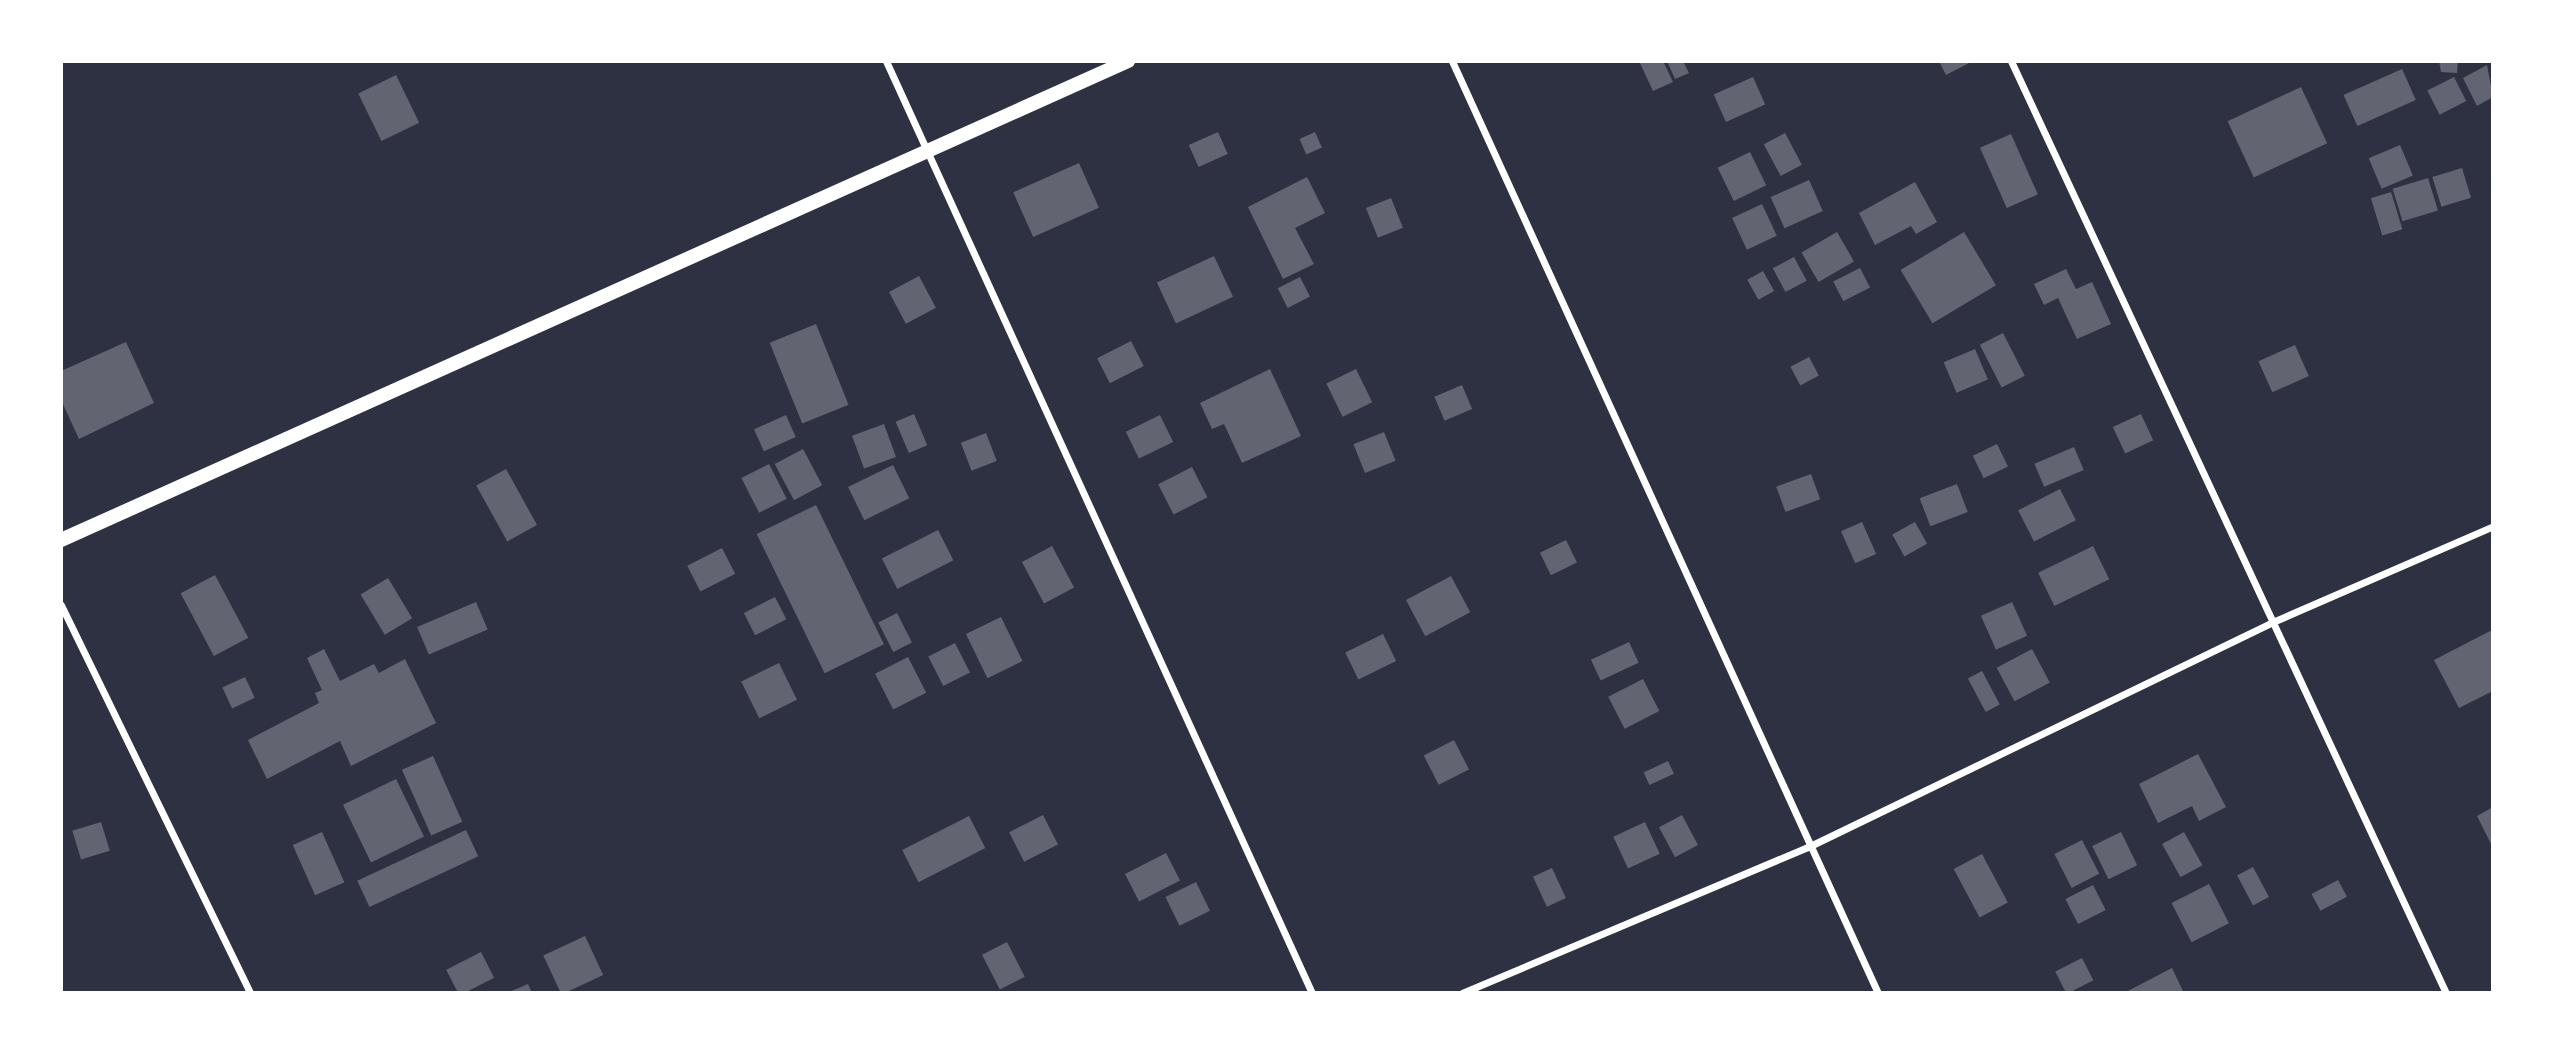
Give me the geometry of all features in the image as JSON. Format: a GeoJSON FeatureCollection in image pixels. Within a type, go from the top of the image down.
{"type":"FeatureCollection","features":[{"type":"Feature","properties":{"kind":"main road"},"geometry":{"type":"LineString","coordinates":[[61,540],[1128,61]]}},
{"type":"Feature","properties":{"kind":"street"},"geometry":{"type":"LineString","coordinates":[[886,61],[1312,993]]}},
{"type":"Feature","properties":{"kind":"street"},"geometry":{"type":"LineString","coordinates":[[1452,61],[1808,847],[1878,993]]}},
{"type":"Feature","properties":{"kind":"street"},"geometry":{"type":"LineString","coordinates":[[2011,61],[2275,621],[2446,993]]}},
{"type":"Feature","properties":{"kind":"street"},"geometry":{"type":"LineString","coordinates":[[1462,993],[1808,847],[2275,621],[2493,526]]}},
{"type":"Feature","properties":{"kind":"street"},"geometry":{"type":"LineString","coordinates":[[61,605],[250,993]]}},
{"type":"Feature","properties":{"kind":"building"},"geometry":{"type":"Polygon","coordinates":[[[1639,61],[1663,61],[1673,82],[1653,91],[1639,61]]]}},
{"type":"Feature","properties":{"kind":"building"},"geometry":{"type":"Polygon","coordinates":[[[1667,61],[1683,61],[1689,73],[1675,79],[1667,61]]]}},
{"type":"Feature","properties":{"kind":"building"},"geometry":{"type":"Polygon","coordinates":[[[1939,61],[1973,61],[1946,75],[1939,61]]]}},
{"type":"Feature","properties":{"kind":"building"},"geometry":{"type":"Polygon","coordinates":[[[2439,61],[2458,61],[2457,73],[2441,72],[2439,61]]]}},
{"type":"Feature","properties":{"kind":"building"},"geometry":{"type":"Polygon","coordinates":[[[2487,65],[2493,97],[2477,106],[2463,78],[2487,65]]]}},
{"type":"Feature","properties":{"kind":"building"},"geometry":{"type":"Polygon","coordinates":[[[2402,69],[2416,100],[2357,126],[2344,95],[2402,69]]]}},
{"type":"Feature","properties":{"kind":"building"},"geometry":{"type":"Polygon","coordinates":[[[396,75],[419,123],[381,141],[358,93],[396,75]]]}},
{"type":"Feature","properties":{"kind":"building"},"geometry":{"type":"Polygon","coordinates":[[[1753,77],[1765,104],[1726,122],[1714,94],[1753,77]]]}},
{"type":"Feature","properties":{"kind":"building"},"geometry":{"type":"Polygon","coordinates":[[[2454,77],[2466,101],[2440,115],[2427,91],[2454,77]]]}},
{"type":"Feature","properties":{"kind":"building"},"geometry":{"type":"Polygon","coordinates":[[[2301,87],[2327,143],[2254,177],[2228,121],[2301,87]]]}},
{"type":"Feature","properties":{"kind":"building"},"geometry":{"type":"Polygon","coordinates":[[[1218,132],[1228,154],[1199,167],[1189,145],[1218,132]]]}},
{"type":"Feature","properties":{"kind":"building"},"geometry":{"type":"Polygon","coordinates":[[[1315,132],[1322,148],[1306,154],[1299,139],[1315,132]]]}},
{"type":"Feature","properties":{"kind":"building"},"geometry":{"type":"Polygon","coordinates":[[[1785,133],[1802,165],[1781,176],[1764,144],[1785,133]]]}},
{"type":"Feature","properties":{"kind":"building"},"geometry":{"type":"Polygon","coordinates":[[[2011,134],[2038,194],[2007,208],[1980,148],[2011,134]]]}},
{"type":"Feature","properties":{"kind":"building"},"geometry":{"type":"Polygon","coordinates":[[[2400,145],[2413,175],[2382,189],[2369,158],[2400,145]]]}},
{"type":"Feature","properties":{"kind":"building"},"geometry":{"type":"Polygon","coordinates":[[[1750,152],[1766,185],[1734,201],[1718,168],[1750,152]]]}},
{"type":"Feature","properties":{"kind":"building"},"geometry":{"type":"Polygon","coordinates":[[[1079,163],[1099,208],[1033,237],[1013,192],[1079,163]]]}},
{"type":"Feature","properties":{"kind":"building"},"geometry":{"type":"Polygon","coordinates":[[[2462,168],[2471,198],[2441,207],[2432,177],[2462,168]]]}},
{"type":"Feature","properties":{"kind":"building"},"geometry":{"type":"Polygon","coordinates":[[[1307,177],[1325,213],[1295,228],[1314,264],[1283,279],[1248,207],[1307,177]]]}},
{"type":"Feature","properties":{"kind":"building"},"geometry":{"type":"Polygon","coordinates":[[[2428,178],[2438,211],[2403,221],[2393,189],[2428,178]]]}},
{"type":"Feature","properties":{"kind":"building"},"geometry":{"type":"Polygon","coordinates":[[[1809,180],[1823,211],[1784,228],[1771,197],[1809,180]]]}},
{"type":"Feature","properties":{"kind":"building"},"geometry":{"type":"Polygon","coordinates":[[[1915,182],[1937,222],[1916,234],[1911,226],[1875,245],[1859,213],[1915,182]]]}},
{"type":"Feature","properties":{"kind":"building"},"geometry":{"type":"Polygon","coordinates":[[[2391,192],[2402,229],[2382,235],[2371,198],[2391,192]]]}},
{"type":"Feature","properties":{"kind":"building"},"geometry":{"type":"Polygon","coordinates":[[[1391,198],[1403,228],[1378,238],[1366,208],[1391,198]]]}},
{"type":"Feature","properties":{"kind":"building"},"geometry":{"type":"Polygon","coordinates":[[[1762,204],[1777,236],[1747,250],[1732,218],[1762,204]]]}},
{"type":"Feature","properties":{"kind":"building"},"geometry":{"type":"Polygon","coordinates":[[[1837,232],[1854,261],[1818,282],[1801,252],[1837,232]]]}},
{"type":"Feature","properties":{"kind":"building"},"geometry":{"type":"Polygon","coordinates":[[[1964,232],[1996,285],[1933,323],[1901,270],[1964,232]]]}},
{"type":"Feature","properties":{"kind":"building"},"geometry":{"type":"Polygon","coordinates":[[[1214,256],[1233,297],[1176,323],[1157,283],[1214,256]]]}},
{"type":"Feature","properties":{"kind":"building"},"geometry":{"type":"Polygon","coordinates":[[[1794,257],[1807,281],[1785,292],[1773,268],[1794,257]]]}},
{"type":"Feature","properties":{"kind":"building"},"geometry":{"type":"Polygon","coordinates":[[[1860,268],[1870,288],[1843,301],[1833,282],[1860,268]]]}},
{"type":"Feature","properties":{"kind":"building"},"geometry":{"type":"Polygon","coordinates":[[[2066,269],[2076,289],[2092,282],[2111,324],[2077,339],[2058,298],[2044,305],[2034,284],[2066,269]]]}},
{"type":"Feature","properties":{"kind":"building"},"geometry":{"type":"Polygon","coordinates":[[[1763,271],[1774,291],[1758,300],[1747,280],[1763,271]]]}},
{"type":"Feature","properties":{"kind":"building"},"geometry":{"type":"Polygon","coordinates":[[[919,276],[936,308],[906,324],[889,292],[919,276]]]}},
{"type":"Feature","properties":{"kind":"building"},"geometry":{"type":"Polygon","coordinates":[[[1300,277],[1310,297],[1288,308],[1278,288],[1300,277]]]}},
{"type":"Feature","properties":{"kind":"building"},"geometry":{"type":"Polygon","coordinates":[[[816,324],[849,405],[802,423],[770,343],[816,324]]]}},
{"type":"Feature","properties":{"kind":"building"},"geometry":{"type":"Polygon","coordinates":[[[2003,333],[2025,376],[2002,388],[1980,345],[2003,333]]]}},
{"type":"Feature","properties":{"kind":"building"},"geometry":{"type":"Polygon","coordinates":[[[1131,341],[1144,366],[1110,383],[1097,358],[1131,341]]]}},
{"type":"Feature","properties":{"kind":"building"},"geometry":{"type":"Polygon","coordinates":[[[126,342],[154,403],[79,439],[61,400],[61,371],[126,342]]]}},
{"type":"Feature","properties":{"kind":"building"},"geometry":{"type":"Polygon","coordinates":[[[2295,345],[2309,376],[2272,392],[2258,361],[2295,345]]]}},
{"type":"Feature","properties":{"kind":"building"},"geometry":{"type":"Polygon","coordinates":[[[1975,349],[1988,379],[1957,393],[1944,362],[1975,349]]]}},
{"type":"Feature","properties":{"kind":"building"},"geometry":{"type":"Polygon","coordinates":[[[1809,357],[1819,376],[1800,385],[1790,367],[1809,357]]]}},
{"type":"Feature","properties":{"kind":"building"},"geometry":{"type":"Polygon","coordinates":[[[1270,369],[1301,436],[1242,463],[1224,424],[1212,429],[1200,403],[1270,369]]]}},
{"type":"Feature","properties":{"kind":"building"},"geometry":{"type":"Polygon","coordinates":[[[1356,369],[1372,402],[1343,417],[1326,383],[1356,369]]]}},
{"type":"Feature","properties":{"kind":"building"},"geometry":{"type":"Polygon","coordinates":[[[1462,385],[1472,409],[1445,421],[1434,397],[1462,385]]]}},
{"type":"Feature","properties":{"kind":"building"},"geometry":{"type":"Polygon","coordinates":[[[914,414],[927,445],[909,453],[896,422],[914,414]]]}},
{"type":"Feature","properties":{"kind":"building"},"geometry":{"type":"Polygon","coordinates":[[[2141,414],[2153,440],[2125,453],[2113,427],[2141,414]]]}},
{"type":"Feature","properties":{"kind":"building"},"geometry":{"type":"Polygon","coordinates":[[[786,415],[796,437],[764,451],[754,429],[786,415]]]}},
{"type":"Feature","properties":{"kind":"building"},"geometry":{"type":"Polygon","coordinates":[[[1160,415],[1173,442],[1139,459],[1126,432],[1160,415]]]}},
{"type":"Feature","properties":{"kind":"building"},"geometry":{"type":"Polygon","coordinates":[[[884,424],[896,457],[864,469],[852,436],[884,424]]]}},
{"type":"Feature","properties":{"kind":"building"},"geometry":{"type":"Polygon","coordinates":[[[1384,432],[1396,461],[1365,473],[1353,444],[1384,432]]]}},
{"type":"Feature","properties":{"kind":"building"},"geometry":{"type":"Polygon","coordinates":[[[986,433],[997,461],[972,471],[961,443],[986,433]]]}},
{"type":"Feature","properties":{"kind":"building"},"geometry":{"type":"Polygon","coordinates":[[[1997,444],[2008,466],[1984,478],[1973,456],[1997,444]]]}},
{"type":"Feature","properties":{"kind":"building"},"geometry":{"type":"Polygon","coordinates":[[[2074,447],[2084,470],[2044,487],[2034,464],[2074,447]]]}},
{"type":"Feature","properties":{"kind":"building"},"geometry":{"type":"Polygon","coordinates":[[[803,449],[822,485],[794,500],[775,464],[803,449]]]}},
{"type":"Feature","properties":{"kind":"building"},"geometry":{"type":"Polygon","coordinates":[[[769,464],[787,499],[759,513],[741,478],[769,464]]]}},
{"type":"Feature","properties":{"kind":"building"},"geometry":{"type":"Polygon","coordinates":[[[893,465],[909,498],[864,520],[848,487],[893,465]]]}},
{"type":"Feature","properties":{"kind":"building"},"geometry":{"type":"Polygon","coordinates":[[[1192,467],[1207,497],[1174,515],[1158,484],[1192,467]]]}},
{"type":"Feature","properties":{"kind":"building"},"geometry":{"type":"Polygon","coordinates":[[[506,469],[537,525],[507,541],[476,485],[506,469]]]}},
{"type":"Feature","properties":{"kind":"building"},"geometry":{"type":"Polygon","coordinates":[[[1811,474],[1820,499],[1785,512],[1776,487],[1811,474]]]}},
{"type":"Feature","properties":{"kind":"building"},"geometry":{"type":"Polygon","coordinates":[[[1957,484],[1968,512],[1930,526],[1920,498],[1957,484]]]}},
{"type":"Feature","properties":{"kind":"building"},"geometry":{"type":"Polygon","coordinates":[[[2060,489],[2076,520],[2034,542],[2018,510],[2060,489]]]}},
{"type":"Feature","properties":{"kind":"building"},"geometry":{"type":"Polygon","coordinates":[[[816,505],[884,644],[825,673],[757,534],[816,505]]]}},
{"type":"Feature","properties":{"kind":"building"},"geometry":{"type":"Polygon","coordinates":[[[1862,522],[1876,554],[1855,563],[1841,531],[1862,522]]]}},
{"type":"Feature","properties":{"kind":"building"},"geometry":{"type":"Polygon","coordinates":[[[1915,522],[1927,544],[1904,556],[1892,535],[1915,522]]]}},
{"type":"Feature","properties":{"kind":"building"},"geometry":{"type":"Polygon","coordinates":[[[938,530],[953,560],[897,589],[882,559],[938,530]]]}},
{"type":"Feature","properties":{"kind":"building"},"geometry":{"type":"Polygon","coordinates":[[[1566,540],[1577,562],[1551,575],[1540,553],[1566,540]]]}},
{"type":"Feature","properties":{"kind":"building"},"geometry":{"type":"Polygon","coordinates":[[[1052,546],[1074,587],[1044,603],[1022,562],[1052,546]]]}},
{"type":"Feature","properties":{"kind":"building"},"geometry":{"type":"Polygon","coordinates":[[[2093,546],[2109,579],[2054,606],[2038,573],[2093,546]]]}},
{"type":"Feature","properties":{"kind":"building"},"geometry":{"type":"Polygon","coordinates":[[[722,548],[735,574],[700,592],[687,566],[722,548]]]}},
{"type":"Feature","properties":{"kind":"building"},"geometry":{"type":"Polygon","coordinates":[[[215,575],[248,638],[214,656],[181,593],[215,575]]]}},
{"type":"Feature","properties":{"kind":"building"},"geometry":{"type":"Polygon","coordinates":[[[1451,576],[1470,612],[1425,636],[1406,600],[1451,576]]]}},
{"type":"Feature","properties":{"kind":"building"},"geometry":{"type":"Polygon","coordinates":[[[388,578],[412,618],[385,635],[361,594],[388,578]]]}},
{"type":"Feature","properties":{"kind":"building"},"geometry":{"type":"Polygon","coordinates":[[[775,597],[786,619],[755,635],[744,613],[775,597]]]}},
{"type":"Feature","properties":{"kind":"building"},"geometry":{"type":"Polygon","coordinates":[[[476,602],[488,630],[429,655],[417,627],[476,602]]]}},
{"type":"Feature","properties":{"kind":"building"},"geometry":{"type":"Polygon","coordinates":[[[2012,602],[2027,636],[1996,650],[1981,616],[2012,602]]]}},
{"type":"Feature","properties":{"kind":"building"},"geometry":{"type":"Polygon","coordinates":[[[897,613],[912,642],[893,652],[878,623],[897,613]]]}},
{"type":"Feature","properties":{"kind":"building"},"geometry":{"type":"Polygon","coordinates":[[[1001,617],[1022,661],[987,678],[966,634],[1001,617]]]}},
{"type":"Feature","properties":{"kind":"building"},"geometry":{"type":"Polygon","coordinates":[[[2492,630],[2493,691],[2459,708],[2434,660],[2492,630]]]}},
{"type":"Feature","properties":{"kind":"building"},"geometry":{"type":"Polygon","coordinates":[[[1383,634],[1396,661],[1358,679],[1345,652],[1383,634]]]}},
{"type":"Feature","properties":{"kind":"building"},"geometry":{"type":"Polygon","coordinates":[[[1629,642],[1639,663],[1601,681],[1591,660],[1629,642]]]}},
{"type":"Feature","properties":{"kind":"building"},"geometry":{"type":"Polygon","coordinates":[[[955,643],[970,672],[943,686],[928,657],[955,643]]]}},
{"type":"Feature","properties":{"kind":"building"},"geometry":{"type":"Polygon","coordinates":[[[324,649],[340,681],[374,664],[379,673],[405,659],[436,723],[351,766],[340,741],[267,779],[248,740],[319,703],[315,693],[322,690],[307,658],[324,649]]]}},
{"type":"Feature","properties":{"kind":"building"},"geometry":{"type":"Polygon","coordinates":[[[2032,649],[2050,683],[2015,701],[1997,668],[2032,649]]]}},
{"type":"Feature","properties":{"kind":"building"},"geometry":{"type":"Polygon","coordinates":[[[908,657],[926,693],[893,709],[875,674],[908,657]]]}},
{"type":"Feature","properties":{"kind":"building"},"geometry":{"type":"Polygon","coordinates":[[[779,663],[797,700],[759,718],[741,681],[779,663]]]}},
{"type":"Feature","properties":{"kind":"building"},"geometry":{"type":"Polygon","coordinates":[[[1982,671],[2000,705],[1986,712],[1968,679],[1982,671]]]}},
{"type":"Feature","properties":{"kind":"building"},"geometry":{"type":"Polygon","coordinates":[[[245,677],[255,698],[232,708],[222,688],[245,677]]]}},
{"type":"Feature","properties":{"kind":"building"},"geometry":{"type":"Polygon","coordinates":[[[1643,679],[1659,711],[1625,729],[1608,697],[1643,679]]]}},
{"type":"Feature","properties":{"kind":"building"},"geometry":{"type":"Polygon","coordinates":[[[1454,740],[1469,769],[1439,785],[1424,755],[1454,740]]]}},
{"type":"Feature","properties":{"kind":"building"},"geometry":{"type":"Polygon","coordinates":[[[2198,754],[2226,807],[2199,821],[2192,806],[2158,823],[2139,784],[2198,754]]]}},
{"type":"Feature","properties":{"kind":"building"},"geometry":{"type":"Polygon","coordinates":[[[433,756],[462,822],[431,836],[402,770],[433,756]]]}},
{"type":"Feature","properties":{"kind":"building"},"geometry":{"type":"Polygon","coordinates":[[[1668,761],[1674,774],[1649,785],[1644,772],[1668,761]]]}},
{"type":"Feature","properties":{"kind":"building"},"geometry":{"type":"Polygon","coordinates":[[[396,779],[424,837],[371,862],[343,805],[396,779]]]}},
{"type":"Feature","properties":{"kind":"building"},"geometry":{"type":"Polygon","coordinates":[[[2493,807],[2493,848],[2477,816],[2493,807]]]}},
{"type":"Feature","properties":{"kind":"building"},"geometry":{"type":"Polygon","coordinates":[[[1043,815],[1058,844],[1024,862],[1009,832],[1043,815]]]}},
{"type":"Feature","properties":{"kind":"building"},"geometry":{"type":"Polygon","coordinates":[[[1682,815],[1698,845],[1675,857],[1659,827],[1682,815]]]}},
{"type":"Feature","properties":{"kind":"building"},"geometry":{"type":"Polygon","coordinates":[[[969,816],[985,848],[919,882],[902,850],[969,816]]]}},
{"type":"Feature","properties":{"kind":"building"},"geometry":{"type":"Polygon","coordinates":[[[101,822],[110,851],[81,859],[72,831],[101,822]]]}},
{"type":"Feature","properties":{"kind":"building"},"geometry":{"type":"Polygon","coordinates":[[[1645,822],[1660,854],[1628,869],[1613,837],[1645,822]]]}},
{"type":"Feature","properties":{"kind":"building"},"geometry":{"type":"Polygon","coordinates":[[[466,830],[478,856],[369,907],[357,881],[466,830]]]}},
{"type":"Feature","properties":{"kind":"building"},"geometry":{"type":"Polygon","coordinates":[[[322,832],[344,882],[315,895],[293,845],[322,832]]]}},
{"type":"Feature","properties":{"kind":"building"},"geometry":{"type":"Polygon","coordinates":[[[2121,832],[2137,865],[2108,879],[2092,846],[2121,832]]]}},
{"type":"Feature","properties":{"kind":"building"},"geometry":{"type":"Polygon","coordinates":[[[2184,832],[2202,865],[2181,877],[2162,844],[2184,832]]]}},
{"type":"Feature","properties":{"kind":"building"},"geometry":{"type":"Polygon","coordinates":[[[2082,840],[2099,874],[2072,888],[2054,854],[2082,840]]]}},
{"type":"Feature","properties":{"kind":"building"},"geometry":{"type":"Polygon","coordinates":[[[1166,853],[1180,881],[1139,902],[1125,874],[1166,853]]]}},
{"type":"Feature","properties":{"kind":"building"},"geometry":{"type":"Polygon","coordinates":[[[1982,854],[2008,903],[1980,918],[1954,869],[1982,854]]]}},
{"type":"Feature","properties":{"kind":"building"},"geometry":{"type":"Polygon","coordinates":[[[2253,867],[2269,897],[2253,905],[2237,875],[2253,867]]]}},
{"type":"Feature","properties":{"kind":"building"},"geometry":{"type":"Polygon","coordinates":[[[1552,868],[1566,898],[1547,907],[1533,877],[1552,868]]]}},
{"type":"Feature","properties":{"kind":"building"},"geometry":{"type":"Polygon","coordinates":[[[2338,880],[2347,897],[2320,911],[2312,894],[2338,880]]]}},
{"type":"Feature","properties":{"kind":"building"},"geometry":{"type":"Polygon","coordinates":[[[1196,882],[1210,911],[1179,926],[1165,897],[1196,882]]]}},
{"type":"Feature","properties":{"kind":"building"},"geometry":{"type":"Polygon","coordinates":[[[2209,884],[2229,923],[2192,942],[2172,903],[2209,884]]]}},
{"type":"Feature","properties":{"kind":"building"},"geometry":{"type":"Polygon","coordinates":[[[2093,885],[2106,910],[2078,924],[2065,899],[2093,885]]]}},
{"type":"Feature","properties":{"kind":"building"},"geometry":{"type":"Polygon","coordinates":[[[585,936],[603,975],[561,993],[543,955],[585,936]]]}},
{"type":"Feature","properties":{"kind":"building"},"geometry":{"type":"Polygon","coordinates":[[[1007,942],[1025,977],[1000,989],[982,955],[1007,942]]]}},
{"type":"Feature","properties":{"kind":"building"},"geometry":{"type":"Polygon","coordinates":[[[481,952],[494,978],[464,993],[458,993],[446,970],[481,952]]]}},
{"type":"Feature","properties":{"kind":"building"},"geometry":{"type":"Polygon","coordinates":[[[2082,958],[2093,980],[2066,993],[2055,972],[2082,958]]]}},
{"type":"Feature","properties":{"kind":"building"},"geometry":{"type":"Polygon","coordinates":[[[2172,968],[2184,993],[2124,993],[2172,968]]]}},
{"type":"Feature","properties":{"kind":"building"},"geometry":{"type":"Polygon","coordinates":[[[528,984],[532,993],[507,993],[528,984]]]}}]}
